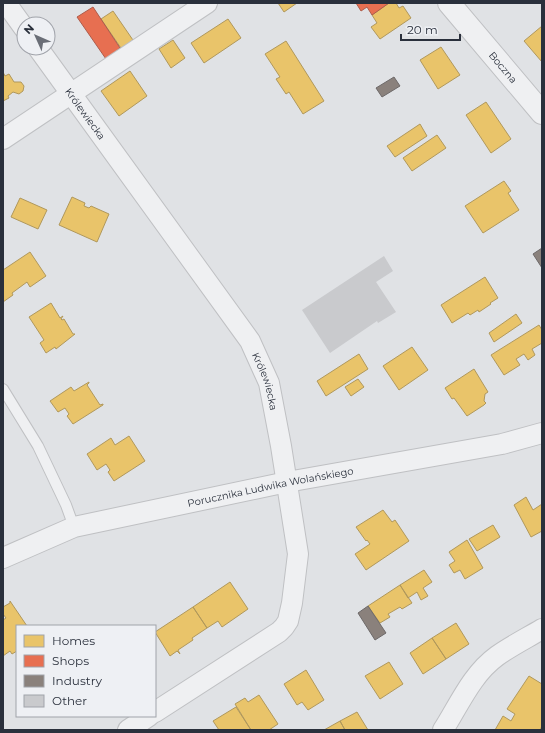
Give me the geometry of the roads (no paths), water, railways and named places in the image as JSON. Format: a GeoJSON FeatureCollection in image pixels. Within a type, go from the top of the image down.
{"type":"FeatureCollection","features":[{"type":"Feature","properties":{"kind":"street"},"geometry":{"type":"LineString","coordinates":[[6,3],[16,17]]}},
{"type":"Feature","properties":{"kind":"street"},"geometry":{"type":"LineString","coordinates":[[3,139],[207,3]]}},
{"type":"Feature","properties":{"kind":"street","name":"Boczna"},"geometry":{"type":"LineString","coordinates":[[450,3],[542,113]]}},
{"type":"Feature","properties":{"kind":"street","name":"Królewiecka"},"geometry":{"type":"LineString","coordinates":[[44,56],[250,341],[269,383],[287,482],[298,554],[292,604],[288,621],[279,632],[156,711]]}},
{"type":"Feature","properties":{"kind":"street","name":"Porucznika Ludwika Wolańskiego"},"geometry":{"type":"LineString","coordinates":[[3,558],[74,527],[287,482],[502,444],[542,433]]}},
{"type":"Feature","properties":{"kind":"street"},"geometry":{"type":"LineString","coordinates":[[443,730],[474,680],[485,666],[497,656],[542,629]]}},
{"type":"Feature","properties":{"kind":"street"},"geometry":{"type":"LineString","coordinates":[[128,730],[148,717]]}},
{"type":"Feature","properties":{"kind":"lane"},"geometry":{"type":"LineString","coordinates":[[3,390],[38,446],[66,506],[74,527]]}}]}
